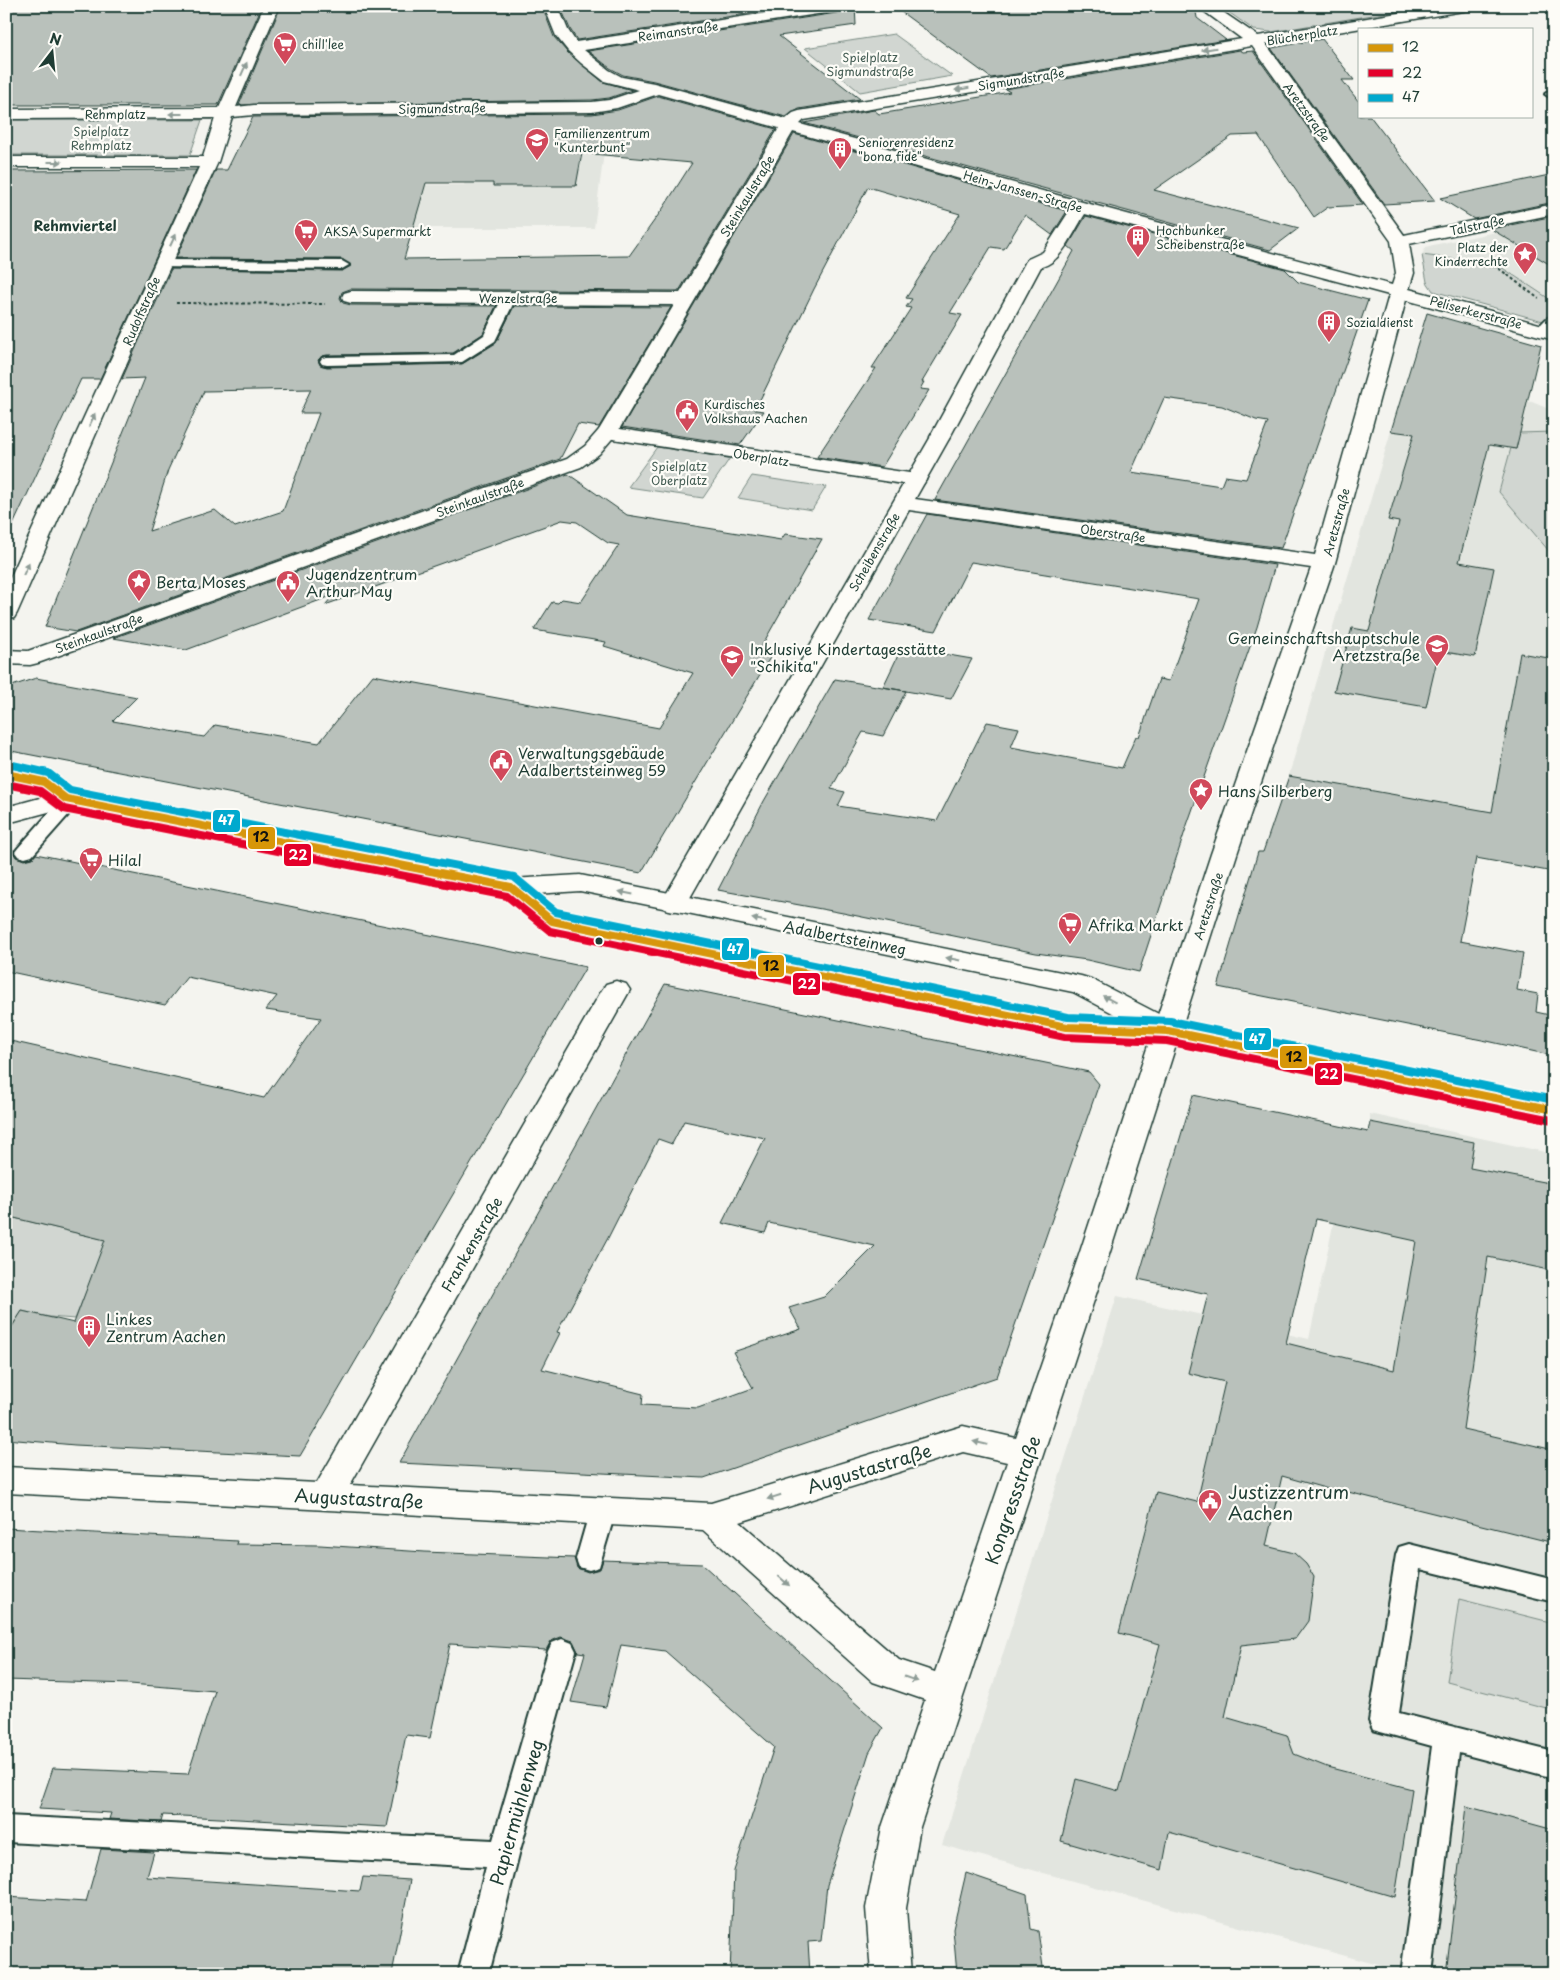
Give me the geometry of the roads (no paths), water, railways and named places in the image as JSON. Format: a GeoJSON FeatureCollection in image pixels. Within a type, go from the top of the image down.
{"type":"FeatureCollection","features":[{"type":"Feature","properties":{"kind":"street","name":"Rudolfstraße"},"geometry":{"type":"LineString","coordinates":[[6,613],[162,264],[210,162],[225,113],[272,6]]}},
{"type":"Feature","properties":{"kind":"street","name":"Hein-Janssen-Straße"},"geometry":{"type":"LineString","coordinates":[[551,6],[560,31],[572,47],[591,63],[615,69],[653,87],[1080,207],[1402,282]]}},
{"type":"Feature","properties":{"kind":"street","name":"Reimanstraße"},"geometry":{"type":"LineString","coordinates":[[572,47],[843,6]]}},
{"type":"Feature","properties":{"kind":"street","name":"Blücherplatz"},"geometry":{"type":"LineString","coordinates":[[1204,6],[1257,42],[1469,6]]}},
{"type":"Feature","properties":{"kind":"street","name":"Sigmundstraße"},"geometry":{"type":"LineString","coordinates":[[789,125],[799,116],[1257,42]]}},
{"type":"Feature","properties":{"kind":"street","name":"Aretzstraße"},"geometry":{"type":"LineString","coordinates":[[1168,1031],[1228,845],[1324,564],[1402,282],[1400,241],[1257,42]]}},
{"type":"Feature","properties":{"kind":"street","name":"Sigmundstraße"},"geometry":{"type":"LineString","coordinates":[[225,113],[254,110],[592,107],[610,105],[653,87]]}},
{"type":"Feature","properties":{"kind":"street","name":"Rehmplatz"},"geometry":{"type":"LineString","coordinates":[[6,114],[225,113]]}},
{"type":"Feature","properties":{"kind":"street","name":"Steinkaulstraße"},"geometry":{"type":"LineString","coordinates":[[6,657],[30,658],[574,463],[592,450],[607,433],[789,125]]}},
{"type":"Feature","properties":{"kind":"street"},"geometry":{"type":"LineString","coordinates":[[6,162],[210,162]]}},
{"type":"Feature","properties":{"kind":"street","name":"Scheibenstraße"},"geometry":{"type":"LineString","coordinates":[[674,902],[916,480],[1034,263],[1050,256],[1080,207]]}},
{"type":"Feature","properties":{"kind":"street","name":"Talstraße"},"geometry":{"type":"LineString","coordinates":[[1400,241],[1554,208]]}},
{"type":"Feature","properties":{"kind":"street","name":"Peliserkerstraße"},"geometry":{"type":"LineString","coordinates":[[1402,282],[1550,328]]}},
{"type":"Feature","properties":{"kind":"street","name":"Wenzelstraße"},"geometry":{"type":"LineString","coordinates":[[351,297],[685,299]]}},
{"type":"Feature","properties":{"kind":"street","name":"Oberplatz"},"geometry":{"type":"LineString","coordinates":[[607,433],[916,480]]}},
{"type":"Feature","properties":{"kind":"street","name":"Oberstraße"},"geometry":{"type":"LineString","coordinates":[[902,503],[1324,564]]}},
{"type":"Feature","properties":{"kind":"street","name":"Adalbertsteinweg"},"geometry":{"type":"LineString","coordinates":[[6,774],[44,782],[68,800]]}},
{"type":"Feature","properties":{"kind":"street","name":"Adalbertsteinweg"},"geometry":{"type":"LineString","coordinates":[[6,812],[15,813],[68,800],[511,887],[580,883],[1082,984],[1168,1031]]}},
{"type":"Feature","properties":{"kind":"street","name":"Adalbertsteinweg"},"geometry":{"type":"LineString","coordinates":[[511,887],[552,921],[1067,1027],[1168,1031],[1554,1110]]}},
{"type":"Feature","properties":{"kind":"street","name":"Frankenstraße"},"geometry":{"type":"LineString","coordinates":[[326,1497],[616,990]]}},
{"type":"Feature","properties":{"kind":"street","name":"Kongressstraße"},"geometry":{"type":"LineString","coordinates":[[891,1974],[886,1908],[901,1827],[1168,1031]]}},
{"type":"Feature","properties":{"kind":"street","name":"Augustastraße"},"geometry":{"type":"LineString","coordinates":[[6,1480],[711,1517],[963,1439],[1027,1454]]}},
{"type":"Feature","properties":{"kind":"street"},"geometry":{"type":"LineString","coordinates":[[711,1517],[886,1670],[947,1692]]}},
{"type":"Feature","properties":{"kind":"lane"},"geometry":{"type":"LineString","coordinates":[[162,264],[342,265]]}},
{"type":"Feature","properties":{"kind":"lane"},"geometry":{"type":"LineString","coordinates":[[327,362],[457,359],[490,338],[509,298]]}},
{"type":"Feature","properties":{"kind":"lane"},"geometry":{"type":"LineString","coordinates":[[25,852],[68,800]]}},
{"type":"Feature","properties":{"kind":"lane"},"geometry":{"type":"LineString","coordinates":[[589,1559],[603,1510]]}},
{"type":"Feature","properties":{"kind":"lane"},"geometry":{"type":"LineString","coordinates":[[1554,1591],[1409,1555],[1383,1721],[1554,1765]]}},
{"type":"Feature","properties":{"kind":"lane","name":"Papiermühlenweg"},"geometry":{"type":"LineString","coordinates":[[473,1974],[504,1854],[562,1651]]}},
{"type":"Feature","properties":{"kind":"lane"},"geometry":{"type":"LineString","coordinates":[[1416,1974],[1447,1738]]}},
{"type":"Feature","properties":{"kind":"lane"},"geometry":{"type":"LineString","coordinates":[[6,1829],[504,1854]]}},
{"type":"Feature","properties":{"kind":"place","name":"chill'lee"},"geometry":{"type":"Point","coordinates":[285,65]}},
{"type":"Feature","properties":{"kind":"place","name":"Familienzentrum \"Kunterbunt\""},"geometry":{"type":"Point","coordinates":[537,161]}},
{"type":"Feature","properties":{"kind":"place","name":"Seniorenresidenz \"bona fide\""},"geometry":{"type":"Point","coordinates":[840,170]}},
{"type":"Feature","properties":{"kind":"place","name":"AKSA Supermarkt"},"geometry":{"type":"Point","coordinates":[306,252]}},
{"type":"Feature","properties":{"kind":"place","name":"Hochbunker Scheibenstraße"},"geometry":{"type":"Point","coordinates":[1138,258]}},
{"type":"Feature","properties":{"kind":"place","name":"Platz der Kinderrechte"},"geometry":{"type":"Point","coordinates":[1525,275]}},
{"type":"Feature","properties":{"kind":"place","name":"Sozialdienst"},"geometry":{"type":"Point","coordinates":[1329,343]}},
{"type":"Feature","properties":{"kind":"place","name":"Kurdisches Volkshaus Aachen"},"geometry":{"type":"Point","coordinates":[687,432]}},
{"type":"Feature","properties":{"kind":"place","name":"Berta Moses"},"geometry":{"type":"Point","coordinates":[139,602]}},
{"type":"Feature","properties":{"kind":"place","name":"Jugendzentrum Arthur May"},"geometry":{"type":"Point","coordinates":[288,603]}},
{"type":"Feature","properties":{"kind":"place","name":"Gemeinschaftshauptschule Aretzstraße"},"geometry":{"type":"Point","coordinates":[1437,667]}},
{"type":"Feature","properties":{"kind":"place","name":"Inklusive Kindertagesstätte \"Schikita\""},"geometry":{"type":"Point","coordinates":[732,678]}},
{"type":"Feature","properties":{"kind":"place","name":"Verwaltungsgebäude Adalbertsteinweg 59"},"geometry":{"type":"Point","coordinates":[501,782]}},
{"type":"Feature","properties":{"kind":"place","name":"Hans Silberberg"},"geometry":{"type":"Point","coordinates":[1201,811]}},
{"type":"Feature","properties":{"kind":"place","name":"Hilal"},"geometry":{"type":"Point","coordinates":[91,880]}},
{"type":"Feature","properties":{"kind":"place","name":"Afrika Markt"},"geometry":{"type":"Point","coordinates":[1070,945]}},
{"type":"Feature","properties":{"kind":"place","name":"Linkes Zentrum Aachen"},"geometry":{"type":"Point","coordinates":[89,1348]}},
{"type":"Feature","properties":{"kind":"place","name":"Justizzentrum Aachen"},"geometry":{"type":"Point","coordinates":[1210,1522]}},
{"type":"Feature","properties":{"kind":"district","name":"Rehmviertel"},"geometry":{"type":"Point","coordinates":[75,225]}},
{"type":"Feature","properties":{"kind":"park label","name":"Spielplatz Sigmundstraße"},"geometry":{"type":"Point","coordinates":[870,64]}},
{"type":"Feature","properties":{"kind":"park label","name":"Spielplatz Rehmplatz"},"geometry":{"type":"Point","coordinates":[101,138]}},
{"type":"Feature","properties":{"kind":"park label","name":"Spielplatz Oberplatz"},"geometry":{"type":"Point","coordinates":[679,473]}}]}
